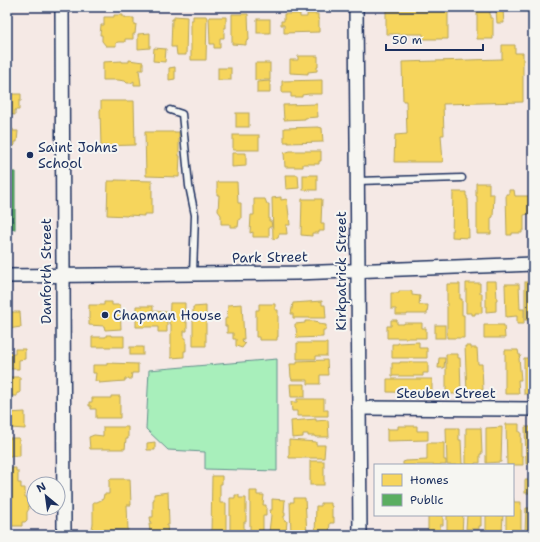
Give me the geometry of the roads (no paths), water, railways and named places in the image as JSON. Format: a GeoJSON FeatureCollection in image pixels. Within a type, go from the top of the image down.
{"type":"FeatureCollection","features":[{"type":"Feature","properties":{"kind":"street","name":"Danforth Street"},"geometry":{"type":"LineString","coordinates":[[62,7],[64,535]]}},
{"type":"Feature","properties":{"kind":"street","name":"Kirkpatrick Street"},"geometry":{"type":"LineString","coordinates":[[356,7],[360,535]]}},
{"type":"Feature","properties":{"kind":"street","name":"Park Street"},"geometry":{"type":"LineString","coordinates":[[7,276],[357,271],[533,264]]}},
{"type":"Feature","properties":{"kind":"street","name":"Steuben Street"},"geometry":{"type":"LineString","coordinates":[[358,408],[533,409]]}},
{"type":"Feature","properties":{"kind":"lane"},"geometry":{"type":"LineString","coordinates":[[170,110],[182,114],[189,186],[194,215],[194,274]]}},
{"type":"Feature","properties":{"kind":"lane"},"geometry":{"type":"LineString","coordinates":[[357,181],[462,178]]}},
{"type":"Feature","properties":{"kind":"place","name":"Saint Johns School"},"geometry":{"type":"Point","coordinates":[30,155]}},
{"type":"Feature","properties":{"kind":"place","name":"Chapman House"},"geometry":{"type":"Point","coordinates":[105,315]}}]}
